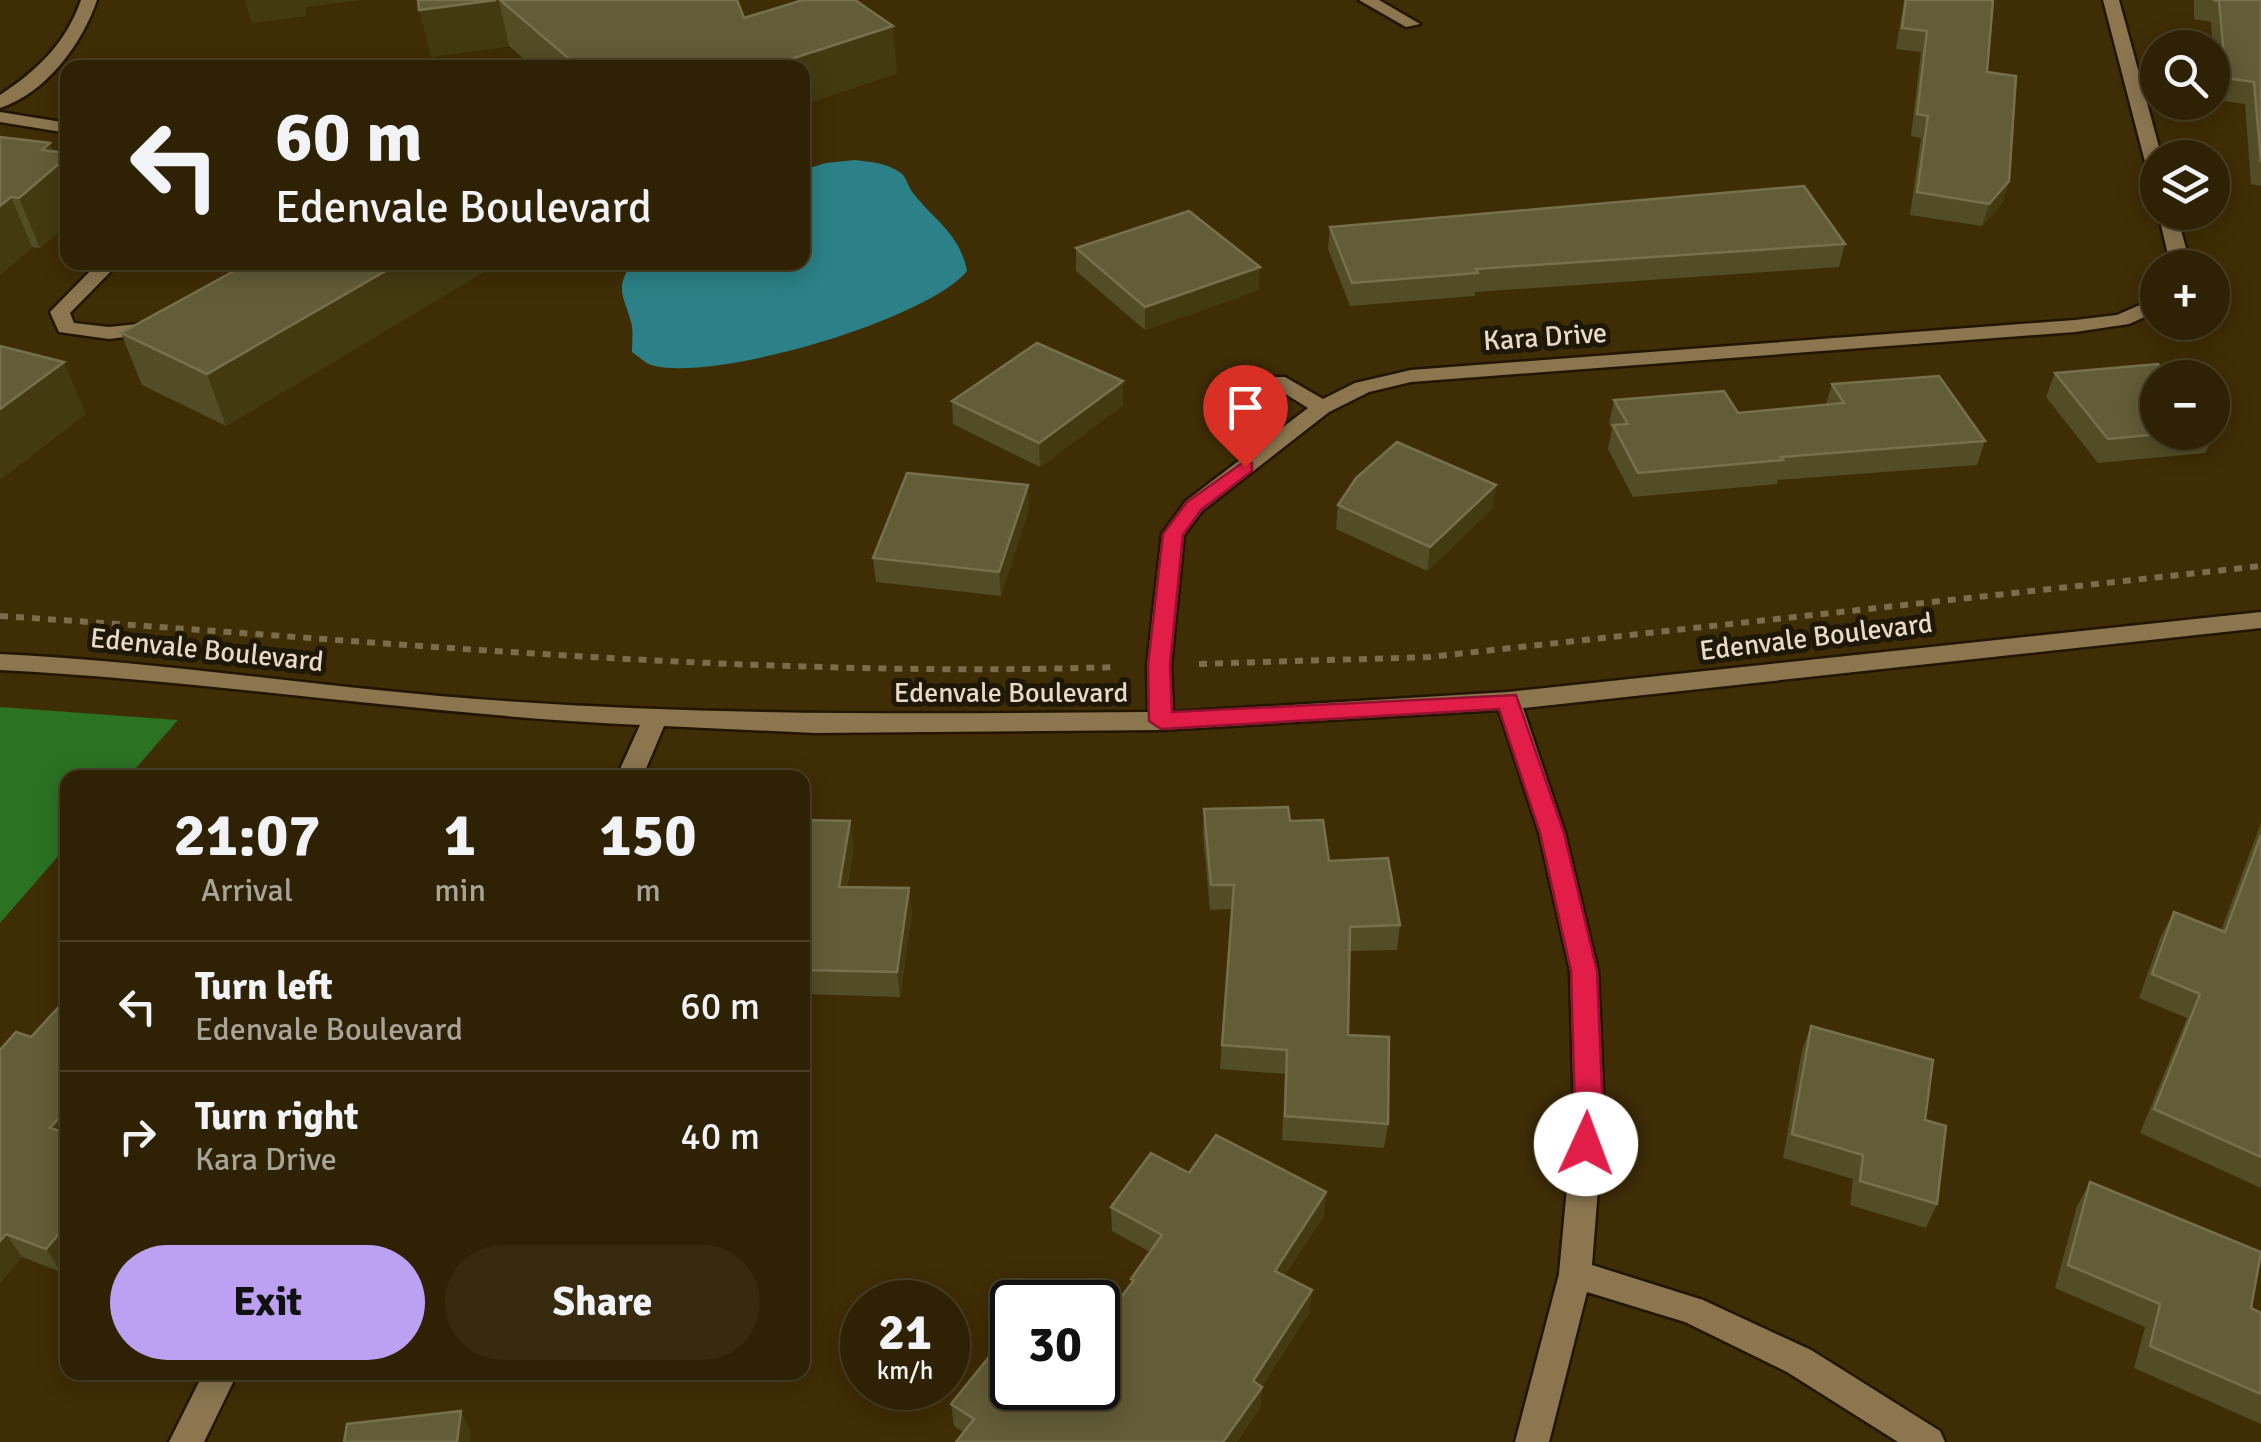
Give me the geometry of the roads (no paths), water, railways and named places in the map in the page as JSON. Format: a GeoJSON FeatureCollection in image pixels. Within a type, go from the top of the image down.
{"type":"FeatureCollection","features":[{"type":"Feature","properties":{"kind":"street"},"geometry":{"type":"LineString","coordinates":[[0,103],[54,64],[82,26],[89,0]]}},
{"type":"Feature","properties":{"kind":"street"},"geometry":{"type":"LineString","coordinates":[[1368,0],[1412,24]]}},
{"type":"Feature","properties":{"kind":"street"},"geometry":{"type":"LineString","coordinates":[[2111,0],[2148,140]]}},
{"type":"Feature","properties":{"kind":"street"},"geometry":{"type":"LineString","coordinates":[[0,117],[60,127]]}},
{"type":"Feature","properties":{"kind":"street"},"geometry":{"type":"LineString","coordinates":[[103,270],[60,312],[66,328],[109,334],[169,327],[183,320]]}},
{"type":"Feature","properties":{"kind":"street","name":"Kara Drive"},"geometry":{"type":"LineString","coordinates":[[1161,721],[1159,665],[1173,534],[1194,506],[1322,408],[1362,387],[1412,376],[2075,326],[2122,320],[2140,312]]}},
{"type":"Feature","properties":{"kind":"street"},"geometry":{"type":"LineString","coordinates":[[1278,381],[1322,408]]}},
{"type":"Feature","properties":{"kind":"street","name":"Edenvale Boulevard"},"geometry":{"type":"LineString","coordinates":[[0,662],[78,666],[503,710],[655,718],[815,724],[1161,721],[1508,701],[2261,620]]}},
{"type":"Feature","properties":{"kind":"street"},"geometry":{"type":"LineString","coordinates":[[1508,701],[1552,833],[1584,971],[1589,1112],[1575,1274],[1532,1442]]}},
{"type":"Feature","properties":{"kind":"street"},"geometry":{"type":"LineString","coordinates":[[632,770],[655,718]]}},
{"type":"Feature","properties":{"kind":"street"},"geometry":{"type":"LineString","coordinates":[[1575,1274],[1692,1310],[1798,1361],[1928,1442]]}},
{"type":"Feature","properties":{"kind":"street"},"geometry":{"type":"LineString","coordinates":[[186,1442],[218,1380]]}},
{"type":"Feature","properties":{"kind":"water"},"geometry":{"type":"Polygon","coordinates":[[[855,160],[885,165],[901,173],[913,193],[953,237],[967,271],[944,290],[909,309],[866,327],[768,356],[681,368],[651,365],[632,352],[632,326],[622,287],[629,270],[810,270],[810,168],[855,160]]]}}]}
